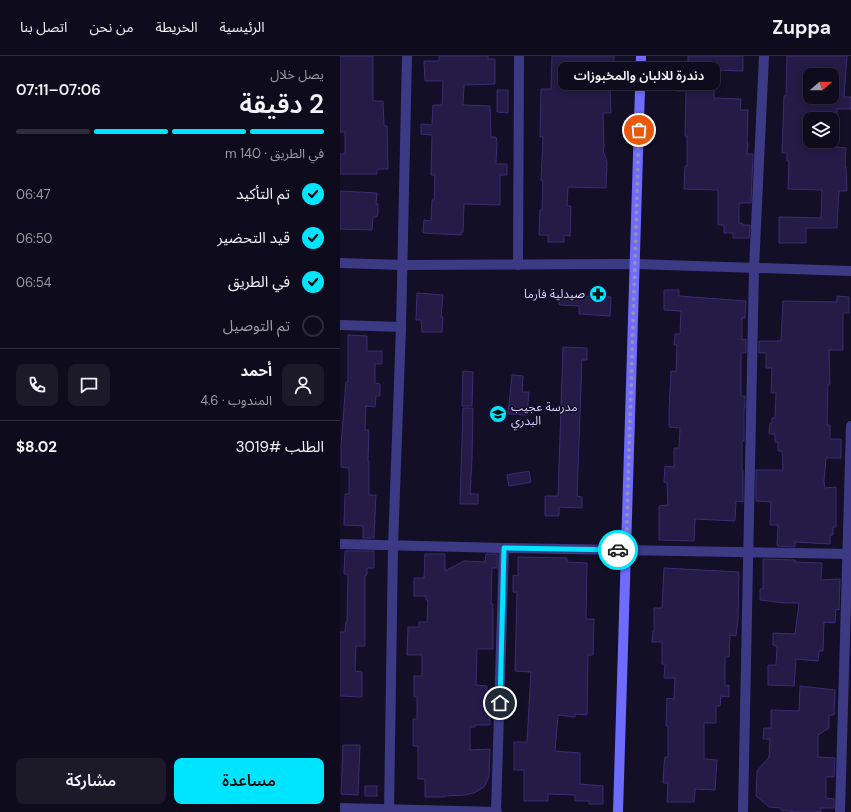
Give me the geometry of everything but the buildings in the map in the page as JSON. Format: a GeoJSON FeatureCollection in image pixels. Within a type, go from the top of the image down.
{"type":"FeatureCollection","features":[{"type":"Feature","properties":{"kind":"street"},"geometry":{"type":"LineString","coordinates":[[389,811],[393,546],[401,327],[407,56]]}},
{"type":"Feature","properties":{"kind":"street"},"geometry":{"type":"LineString","coordinates":[[518,265],[519,56]]}},
{"type":"Feature","properties":{"kind":"street"},"geometry":{"type":"LineString","coordinates":[[618,812],[641,56]]}},
{"type":"Feature","properties":{"kind":"street"},"geometry":{"type":"LineString","coordinates":[[743,812],[754,268],[764,56]]}},
{"type":"Feature","properties":{"kind":"street"},"geometry":{"type":"LineString","coordinates":[[340,263],[402,265],[635,264],[851,271]]}},
{"type":"Feature","properties":{"kind":"street"},"geometry":{"type":"LineString","coordinates":[[340,325],[401,327]]}},
{"type":"Feature","properties":{"kind":"street"},"geometry":{"type":"LineString","coordinates":[[840,812],[849,554],[851,426]]}},
{"type":"Feature","properties":{"kind":"street"},"geometry":{"type":"LineString","coordinates":[[340,544],[849,554]]}},
{"type":"Feature","properties":{"kind":"street"},"geometry":{"type":"LineString","coordinates":[[340,808],[389,811],[497,812],[504,548]]}},
{"type":"Feature","properties":{"kind":"way so far"},"geometry":{"type":"LineString","coordinates":[[618,550],[626,550],[639,130]]}},
{"type":"Feature","properties":{"kind":"place","name":"دندرة للالبان والمخبوزات"},"geometry":{"type":"Point","coordinates":[639,130]}},
{"type":"Feature","properties":{"kind":"place","name":"صيدلية فارما"},"geometry":{"type":"Point","coordinates":[598,294]}},
{"type":"Feature","properties":{"kind":"place","name":"مدرسة عجيب البدري"},"geometry":{"type":"Point","coordinates":[498,414]}},
{"type":"Feature","properties":{"kind":"route"},"geometry":{"type":"LineString","coordinates":[[500,703],[504,548],[618,550]]}}]}
